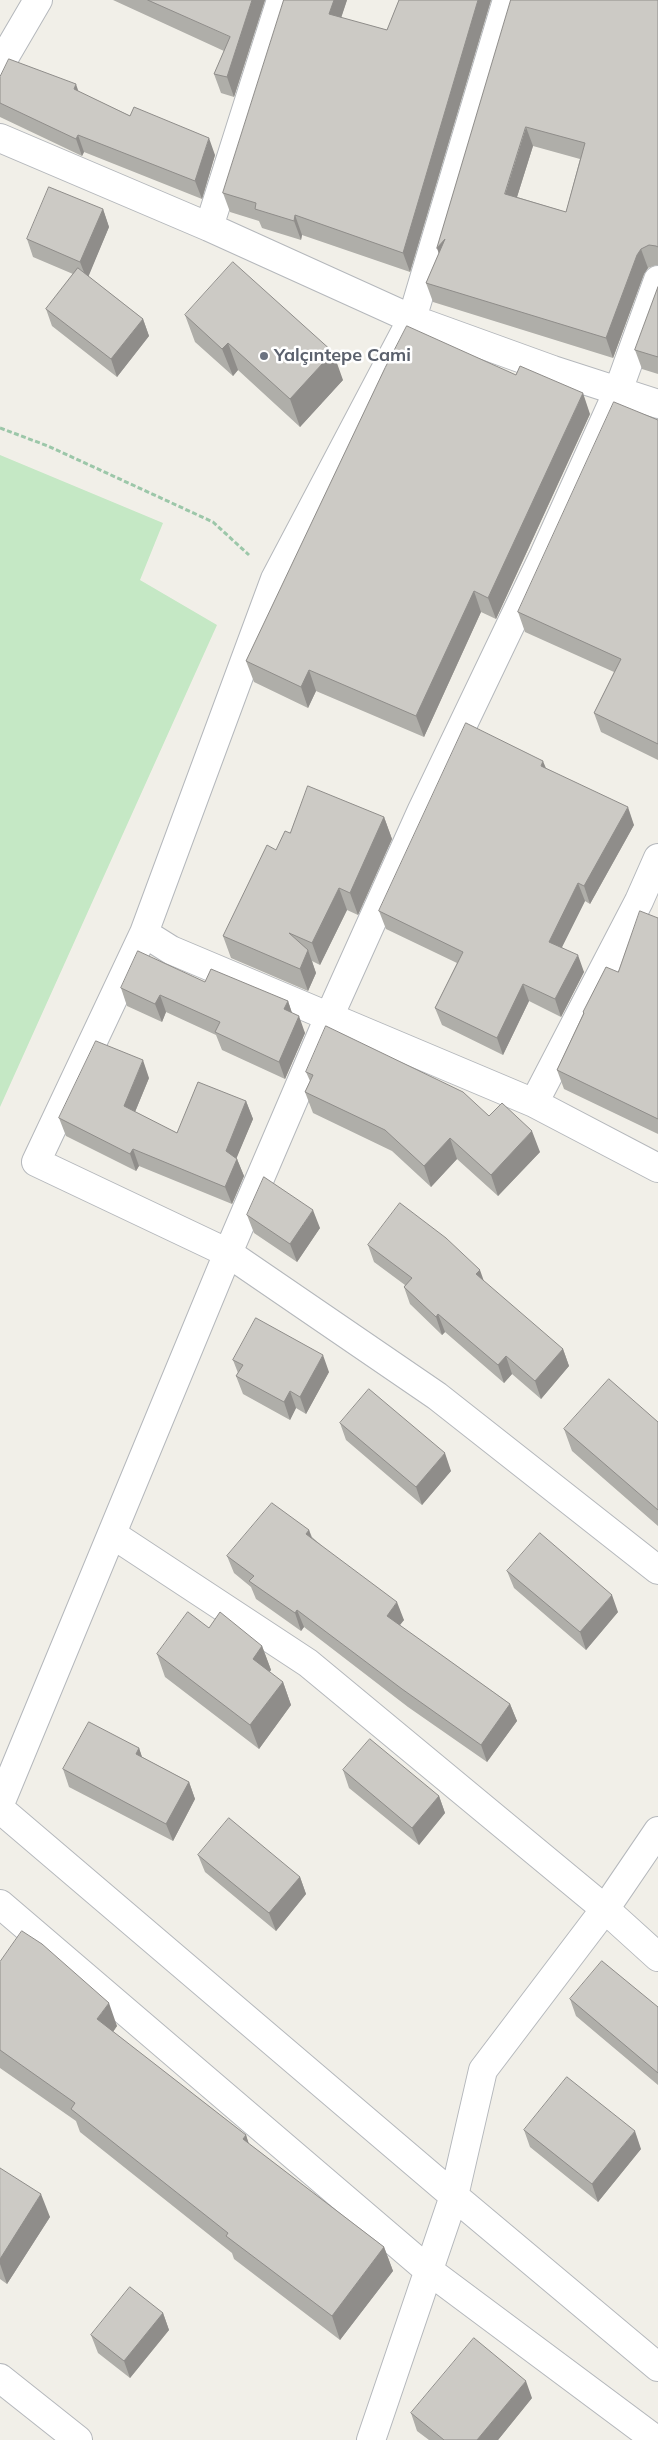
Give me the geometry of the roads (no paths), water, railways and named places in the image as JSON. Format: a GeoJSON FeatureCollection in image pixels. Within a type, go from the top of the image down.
{"type":"FeatureCollection","features":[{"type":"Feature","properties":{"kind":"street"},"geometry":{"type":"LineString","coordinates":[[0,65],[38,0]]}},
{"type":"Feature","properties":{"kind":"street"},"geometry":{"type":"LineString","coordinates":[[209,227],[281,0]]}},
{"type":"Feature","properties":{"kind":"street"},"geometry":{"type":"LineString","coordinates":[[507,0],[412,319],[275,579],[144,933],[36,1162],[228,1253],[437,1396],[658,1570]]}},
{"type":"Feature","properties":{"kind":"street"},"geometry":{"type":"LineString","coordinates":[[0,138],[209,227],[412,319],[658,404]]}},
{"type":"Feature","properties":{"kind":"street"},"geometry":{"type":"LineString","coordinates":[[0,1804],[228,1253],[329,1017],[422,810],[544,555],[618,391],[658,280]]}},
{"type":"Feature","properties":{"kind":"street"},"geometry":{"type":"LineString","coordinates":[[534,1103],[639,900],[658,858]]}},
{"type":"Feature","properties":{"kind":"street"},"geometry":{"type":"LineString","coordinates":[[144,933],[171,950],[534,1103],[658,1168]]}},
{"type":"Feature","properties":{"kind":"street"},"geometry":{"type":"LineString","coordinates":[[112,1534],[308,1663],[604,1909],[658,1957]]}},
{"type":"Feature","properties":{"kind":"street"},"geometry":{"type":"LineString","coordinates":[[0,1809],[454,2196],[658,2367]]}},
{"type":"Feature","properties":{"kind":"street"},"geometry":{"type":"LineString","coordinates":[[371,2440],[454,2196],[483,2070],[604,1909],[658,1830]]}},
{"type":"Feature","properties":{"kind":"street"},"geometry":{"type":"LineString","coordinates":[[0,1904],[428,2270],[656,2440]]}},
{"type":"Feature","properties":{"kind":"street"},"geometry":{"type":"LineString","coordinates":[[0,2378],[78,2440]]}},
{"type":"Feature","properties":{"kind":"place","name":"Yalçıntepe Cami"},"geometry":{"type":"Point","coordinates":[264,356]}}]}
